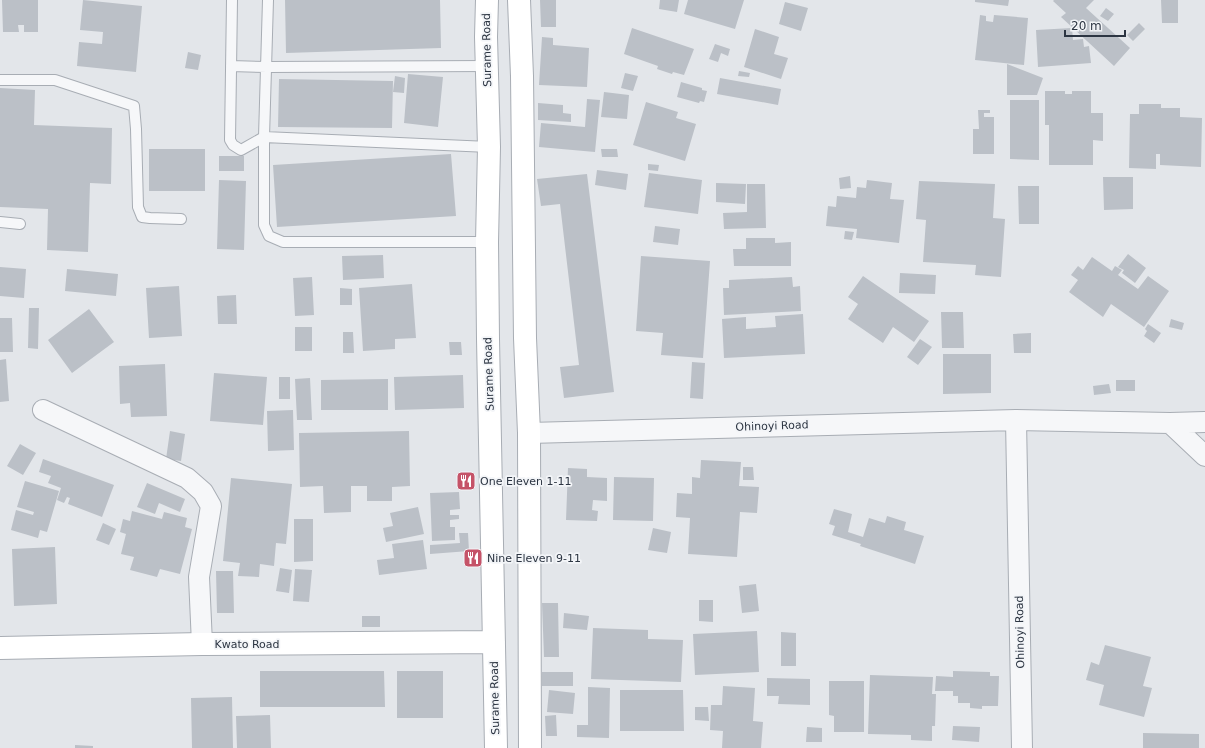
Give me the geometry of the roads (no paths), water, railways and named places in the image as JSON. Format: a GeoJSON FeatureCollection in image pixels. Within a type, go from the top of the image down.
{"type":"FeatureCollection","features":[{"type":"Feature","properties":{"kind":"street","name":"Surame Road"},"geometry":{"type":"LineString","coordinates":[[487,0],[486,37],[488,66],[489,147],[487,242],[496,748]]}},
{"type":"Feature","properties":{"kind":"street"},"geometry":{"type":"LineString","coordinates":[[519,0],[522,76],[525,338],[529,433],[530,748]]}},
{"type":"Feature","properties":{"kind":"street"},"geometry":{"type":"LineString","coordinates":[[43,410],[187,478],[203,492],[211,506],[199,577],[202,644]]}},
{"type":"Feature","properties":{"kind":"street","name":"Ohinoyi Road"},"geometry":{"type":"LineString","coordinates":[[529,433],[1016,420],[1170,423],[1205,422]]}},
{"type":"Feature","properties":{"kind":"street","name":"Ohinoyi Road"},"geometry":{"type":"LineString","coordinates":[[1016,420],[1022,748]]}},
{"type":"Feature","properties":{"kind":"street"},"geometry":{"type":"LineString","coordinates":[[1170,423],[1205,456]]}},
{"type":"Feature","properties":{"kind":"street","name":"Kwato Road"},"geometry":{"type":"LineString","coordinates":[[0,648],[202,644],[494,642]]}},
{"type":"Feature","properties":{"kind":"lane"},"geometry":{"type":"LineString","coordinates":[[232,0],[230,140],[233,146],[241,150],[264,137],[489,147]]}},
{"type":"Feature","properties":{"kind":"lane"},"geometry":{"type":"LineString","coordinates":[[268,0],[264,137],[264,225],[269,236],[283,242],[487,242]]}},
{"type":"Feature","properties":{"kind":"lane"},"geometry":{"type":"LineString","coordinates":[[231,66],[488,66]]}},
{"type":"Feature","properties":{"kind":"lane"},"geometry":{"type":"LineString","coordinates":[[0,80],[56,80],[134,106],[138,207],[142,217],[181,219]]}},
{"type":"Feature","properties":{"kind":"lane"},"geometry":{"type":"LineString","coordinates":[[0,222],[20,224]]}},
{"type":"Feature","properties":{"kind":"place","name":"One Eleven 1-11"},"geometry":{"type":"Point","coordinates":[466,481]}},
{"type":"Feature","properties":{"kind":"place","name":"Nine Eleven 9-11"},"geometry":{"type":"Point","coordinates":[473,558]}}]}
